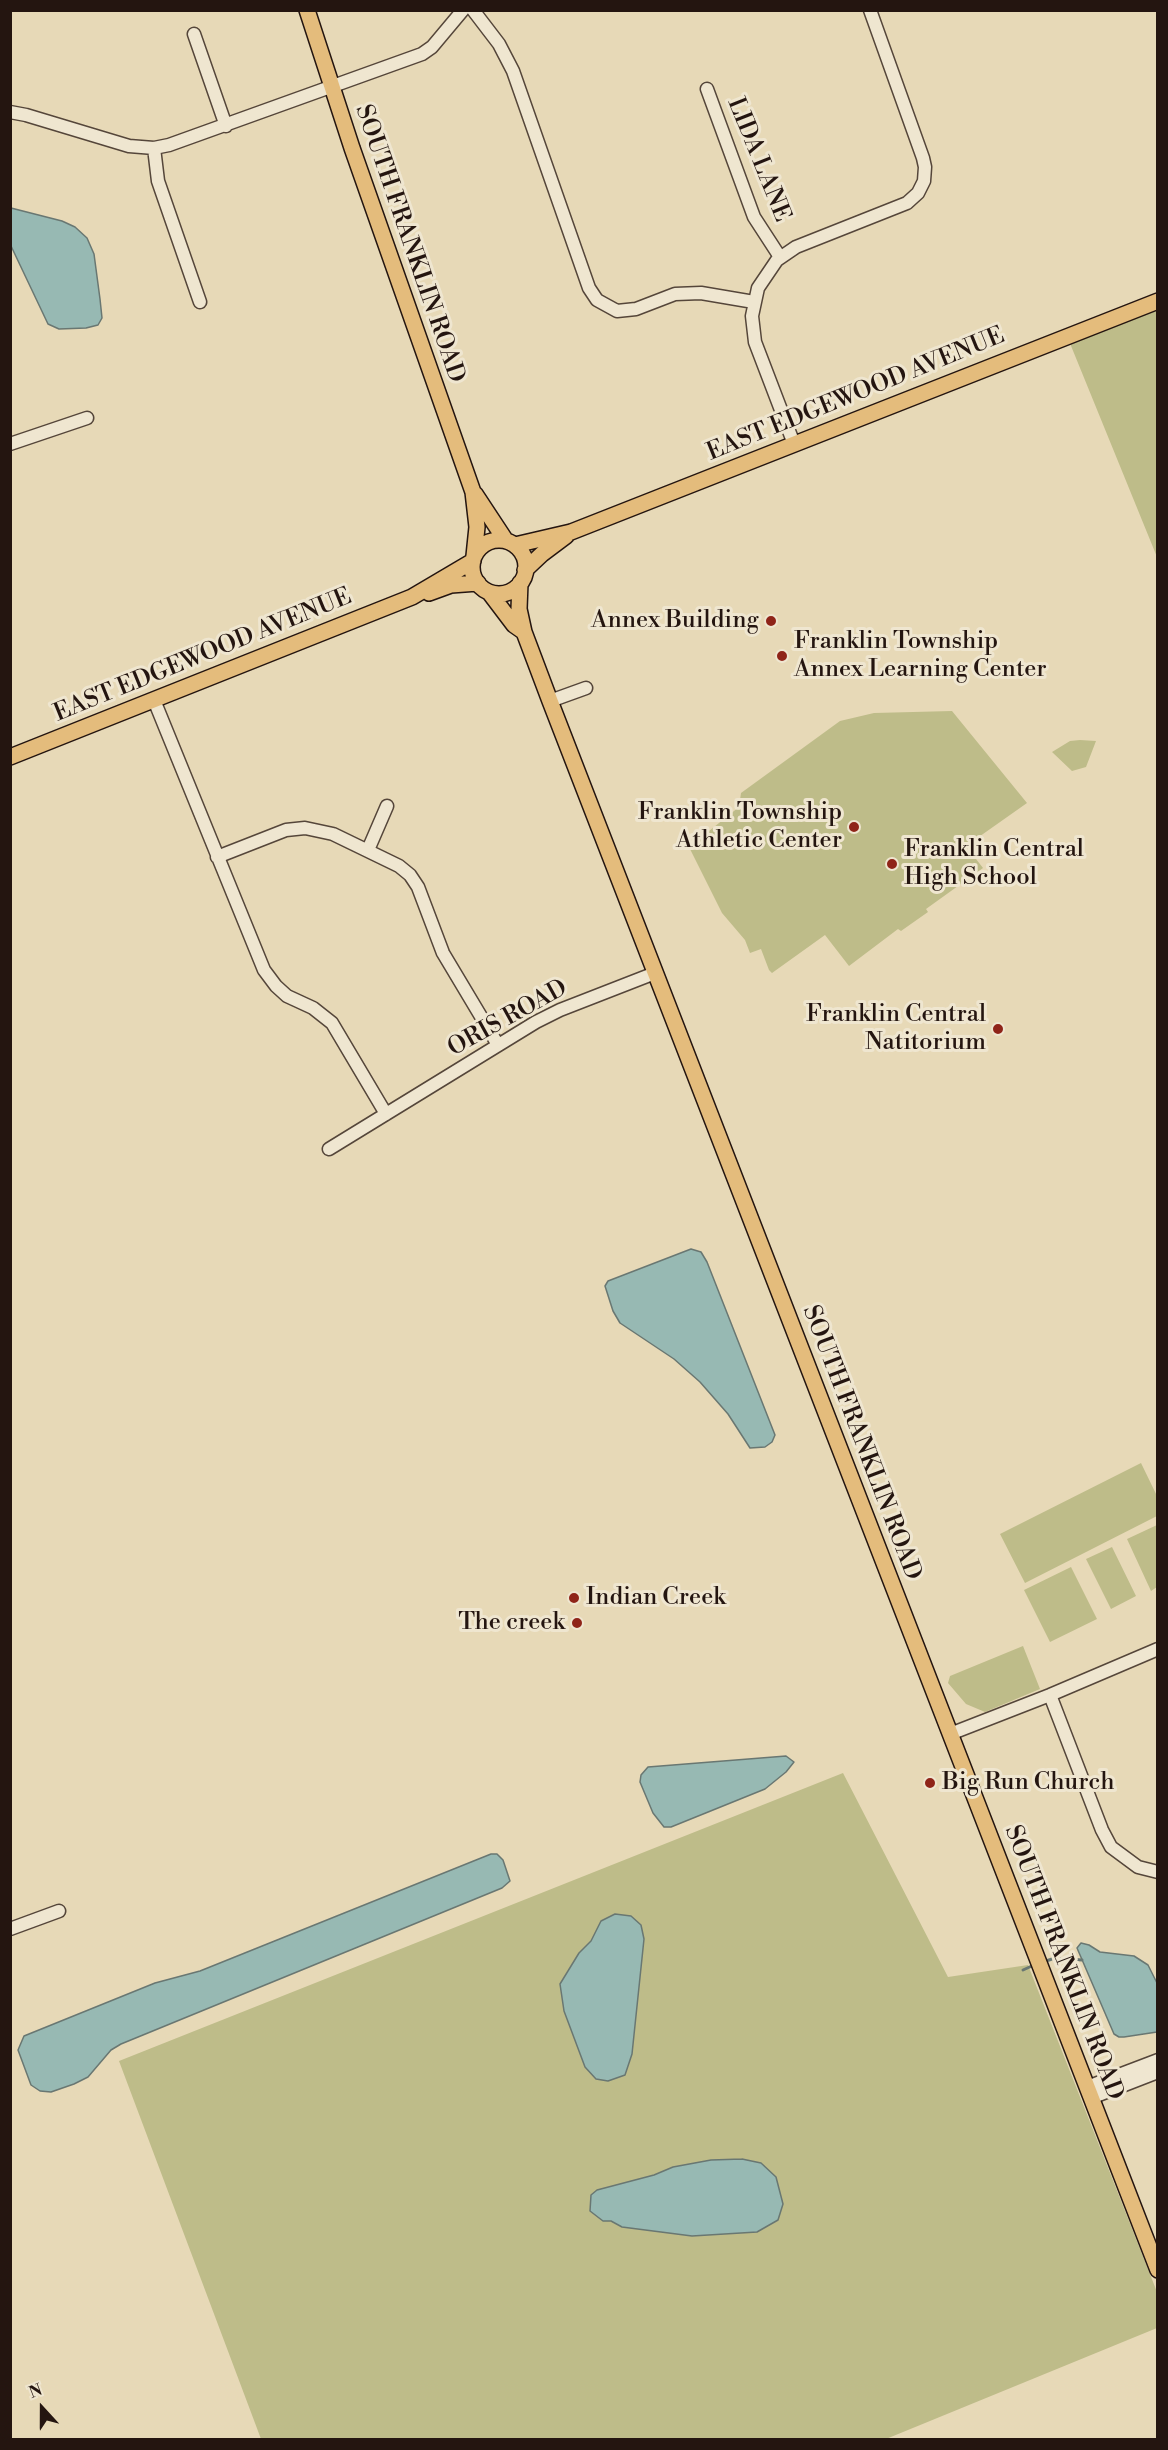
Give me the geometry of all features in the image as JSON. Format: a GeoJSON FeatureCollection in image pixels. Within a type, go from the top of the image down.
{"type":"FeatureCollection","features":[{"type":"Feature","properties":{"kind":"main road","name":"SOUTH FRANKLIN ROAD"},"geometry":{"type":"LineString","coordinates":[[306,10],[473,492],[477,527],[474,558]]}},
{"type":"Feature","properties":{"kind":"main road","name":"EAST EDGEWOOD AVENUE"},"geometry":{"type":"LineString","coordinates":[[571,532],[1158,301]]}},
{"type":"Feature","properties":{"kind":"main road","name":"SOUTH FRANKLIN ROAD"},"geometry":{"type":"LineString","coordinates":[[473,492],[480,498],[489,517],[510,543]]}},
{"type":"Feature","properties":{"kind":"main road"},"geometry":{"type":"LineString","coordinates":[[412,597],[474,558],[487,543],[510,543],[571,532]]}},
{"type":"Feature","properties":{"kind":"main road"},"geometry":{"type":"LineString","coordinates":[[412,597],[451,585],[484,587],[504,593],[571,532]]}},
{"type":"Feature","properties":{"kind":"main road"},"geometry":{"type":"LineString","coordinates":[[510,543],[523,556],[522,577]]}},
{"type":"Feature","properties":{"kind":"main road"},"geometry":{"type":"LineString","coordinates":[[474,558],[472,570],[484,587]]}},
{"type":"Feature","properties":{"kind":"main road","name":"SOUTH FRANKLIN ROAD"},"geometry":{"type":"LineString","coordinates":[[522,577],[519,609],[524,632],[1158,2270]]}},
{"type":"Feature","properties":{"kind":"main road","name":"SOUTH FRANKLIN ROAD"},"geometry":{"type":"LineString","coordinates":[[484,587],[514,625],[524,632]]}},
{"type":"Feature","properties":{"kind":"main road","name":"EAST EDGEWOOD AVENUE"},"geometry":{"type":"LineString","coordinates":[[10,757],[412,597]]}},
{"type":"Feature","properties":{"kind":"street"},"geometry":{"type":"LineString","coordinates":[[10,112],[115,143],[154,148],[169,145],[422,54],[432,47],[463,10]]}},
{"type":"Feature","properties":{"kind":"street"},"geometry":{"type":"LineString","coordinates":[[473,10],[499,44],[513,71],[589,288],[597,300],[617,311],[636,309],[675,294],[701,293],[754,302]]}},
{"type":"Feature","properties":{"kind":"street"},"geometry":{"type":"LineString","coordinates":[[780,257],[796,247],[907,203],[918,194],[924,181],[923,158],[870,10]]}},
{"type":"Feature","properties":{"kind":"street"},"geometry":{"type":"LineString","coordinates":[[194,34],[226,126]]}},
{"type":"Feature","properties":{"kind":"street","name":"LIDA LANE"},"geometry":{"type":"LineString","coordinates":[[707,89],[754,217],[780,257],[765,275],[754,302],[752,321],[755,342],[794,444]]}},
{"type":"Feature","properties":{"kind":"street"},"geometry":{"type":"LineString","coordinates":[[154,148],[158,182],[200,302]]}},
{"type":"Feature","properties":{"kind":"street"},"geometry":{"type":"LineString","coordinates":[[10,444],[87,418]]}},
{"type":"Feature","properties":{"kind":"street"},"geometry":{"type":"LineString","coordinates":[[550,701],[586,688]]}},
{"type":"Feature","properties":{"kind":"street"},"geometry":{"type":"LineString","coordinates":[[154,700],[266,974],[287,996],[312,1008],[332,1023],[386,1114]]}},
{"type":"Feature","properties":{"kind":"street"},"geometry":{"type":"LineString","coordinates":[[368,850],[387,806]]}},
{"type":"Feature","properties":{"kind":"street"},"geometry":{"type":"LineString","coordinates":[[217,857],[295,828],[319,830],[368,850],[399,866],[413,878],[443,953],[498,1045]]}},
{"type":"Feature","properties":{"kind":"street","name":"ORIS ROAD"},"geometry":{"type":"LineString","coordinates":[[329,1149],[498,1045],[560,1010],[655,973]]}},
{"type":"Feature","properties":{"kind":"street"},"geometry":{"type":"LineString","coordinates":[[950,1734],[1158,1649]]}},
{"type":"Feature","properties":{"kind":"street"},"geometry":{"type":"LineString","coordinates":[[1050,1695],[1102,1830],[1111,1847],[1138,1867],[1158,1872]]}},
{"type":"Feature","properties":{"kind":"street"},"geometry":{"type":"LineString","coordinates":[[10,1929],[59,1911]]}},
{"type":"Feature","properties":{"kind":"street"},"geometry":{"type":"LineString","coordinates":[[1089,2093],[1158,2060]]}},
{"type":"Feature","properties":{"kind":"street"},"geometry":{"type":"LineString","coordinates":[[1089,2093],[1158,2072]]}},
{"type":"Feature","properties":{"kind":"shaded area"},"geometry":{"type":"Polygon","coordinates":[[[1157,302],[1157,557],[1067,336],[1157,302]]]}},
{"type":"Feature","properties":{"kind":"shaded area","name":"Franklin Township Athletic Center"},"geometry":{"type":"Polygon","coordinates":[[[952,711],[1027,803],[966,846],[983,868],[926,909],[928,912],[901,931],[898,929],[849,966],[825,935],[772,973],[761,949],[750,953],[745,940],[722,913],[689,847],[739,807],[741,793],[840,721],[874,713],[952,711]]]}},
{"type":"Feature","properties":{"kind":"shaded area"},"geometry":{"type":"Polygon","coordinates":[[[1070,741],[1096,741],[1086,767],[1072,771],[1052,752],[1070,741]]]}},
{"type":"Feature","properties":{"kind":"shaded area"},"geometry":{"type":"Polygon","coordinates":[[[1141,1463],[1157,1496],[1157,1516],[1025,1583],[1000,1534],[1141,1463]]]}},
{"type":"Feature","properties":{"kind":"shaded area"},"geometry":{"type":"Polygon","coordinates":[[[1157,1525],[1157,1587],[1151,1591],[1127,1539],[1157,1525]]]}},
{"type":"Feature","properties":{"kind":"shaded area"},"geometry":{"type":"Polygon","coordinates":[[[1112,1547],[1136,1596],[1111,1609],[1086,1559],[1112,1547]]]}},
{"type":"Feature","properties":{"kind":"shaded area"},"geometry":{"type":"Polygon","coordinates":[[[1071,1567],[1097,1619],[1050,1642],[1024,1590],[1071,1567]]]}},
{"type":"Feature","properties":{"kind":"shaded area"},"geometry":{"type":"Polygon","coordinates":[[[1023,1646],[1040,1689],[985,1712],[966,1704],[948,1683],[950,1676],[1023,1646]]]}},
{"type":"Feature","properties":{"kind":"shaded area"},"geometry":{"type":"Polygon","coordinates":[[[843,1773],[948,1977],[1028,1965],[1157,2292],[1157,2328],[886,2439],[261,2439],[119,2061],[843,1773]]]}},
{"type":"Feature","properties":{"kind":"water"},"geometry":{"type":"Polygon","coordinates":[[[11,208],[62,221],[75,227],[87,238],[94,254],[100,299],[102,318],[98,325],[59,329],[48,324],[11,246],[11,208]]]}},
{"type":"Feature","properties":{"kind":"water"},"geometry":{"type":"Polygon","coordinates":[[[691,1249],[701,1252],[707,1262],[775,1435],[772,1442],[765,1447],[750,1448],[728,1414],[700,1382],[674,1359],[620,1323],[613,1311],[605,1286],[608,1281],[691,1249]]]}},
{"type":"Feature","properties":{"kind":"water"},"geometry":{"type":"Polygon","coordinates":[[[786,1756],[794,1762],[786,1772],[765,1789],[671,1827],[664,1827],[653,1813],[640,1782],[641,1775],[648,1767],[786,1756]]]}},
{"type":"Feature","properties":{"kind":"water"},"geometry":{"type":"Polygon","coordinates":[[[491,1854],[497,1854],[503,1860],[510,1881],[502,1888],[121,2044],[111,2050],[88,2077],[74,2084],[51,2092],[40,2091],[31,2085],[18,2050],[24,2036],[155,1983],[200,1971],[491,1854]]]}},
{"type":"Feature","properties":{"kind":"water"},"geometry":{"type":"Polygon","coordinates":[[[615,1914],[631,1916],[641,1925],[644,1939],[632,2054],[625,2075],[608,2081],[596,2079],[585,2067],[564,2011],[560,1984],[579,1953],[591,1941],[601,1921],[615,1914]]]}},
{"type":"Feature","properties":{"kind":"water"},"geometry":{"type":"Polygon","coordinates":[[[1081,1943],[1100,1952],[1134,1956],[1148,1965],[1157,1983],[1157,2032],[1124,2037],[1114,2034],[1077,1948],[1081,1943]]]}},
{"type":"Feature","properties":{"kind":"water"},"geometry":{"type":"Polygon","coordinates":[[[742,2159],[761,2163],[776,2177],[783,2204],[778,2220],[757,2232],[692,2236],[622,2227],[611,2221],[603,2221],[590,2211],[591,2195],[597,2190],[654,2175],[673,2167],[711,2160],[742,2159]]]}},
{"type":"Feature","properties":{"kind":"waterway"},"geometry":{"type":"LineString","coordinates":[[1043,1962],[1055,1958],[1082,1960]]}},
{"type":"Feature","properties":{"kind":"waterway"},"geometry":{"type":"LineString","coordinates":[[1023,1970],[1034,1965]]}},
{"type":"Feature","properties":{"kind":"place","name":"Annex Building"},"geometry":{"type":"Point","coordinates":[771,621]}},
{"type":"Feature","properties":{"kind":"place","name":"Franklin Township Annex Learning Center"},"geometry":{"type":"Point","coordinates":[782,656]}},
{"type":"Feature","properties":{"kind":"place","name":"Franklin Township Athletic Center"},"geometry":{"type":"Point","coordinates":[854,827]}},
{"type":"Feature","properties":{"kind":"place","name":"Franklin Central High School"},"geometry":{"type":"Point","coordinates":[892,864]}},
{"type":"Feature","properties":{"kind":"place","name":"Franklin Central Natitorium"},"geometry":{"type":"Point","coordinates":[998,1029]}},
{"type":"Feature","properties":{"kind":"place","name":"Indian Creek"},"geometry":{"type":"Point","coordinates":[574,1598]}},
{"type":"Feature","properties":{"kind":"place","name":"The creek"},"geometry":{"type":"Point","coordinates":[577,1623]}},
{"type":"Feature","properties":{"kind":"place","name":"Big Run Church"},"geometry":{"type":"Point","coordinates":[930,1783]}}]}
